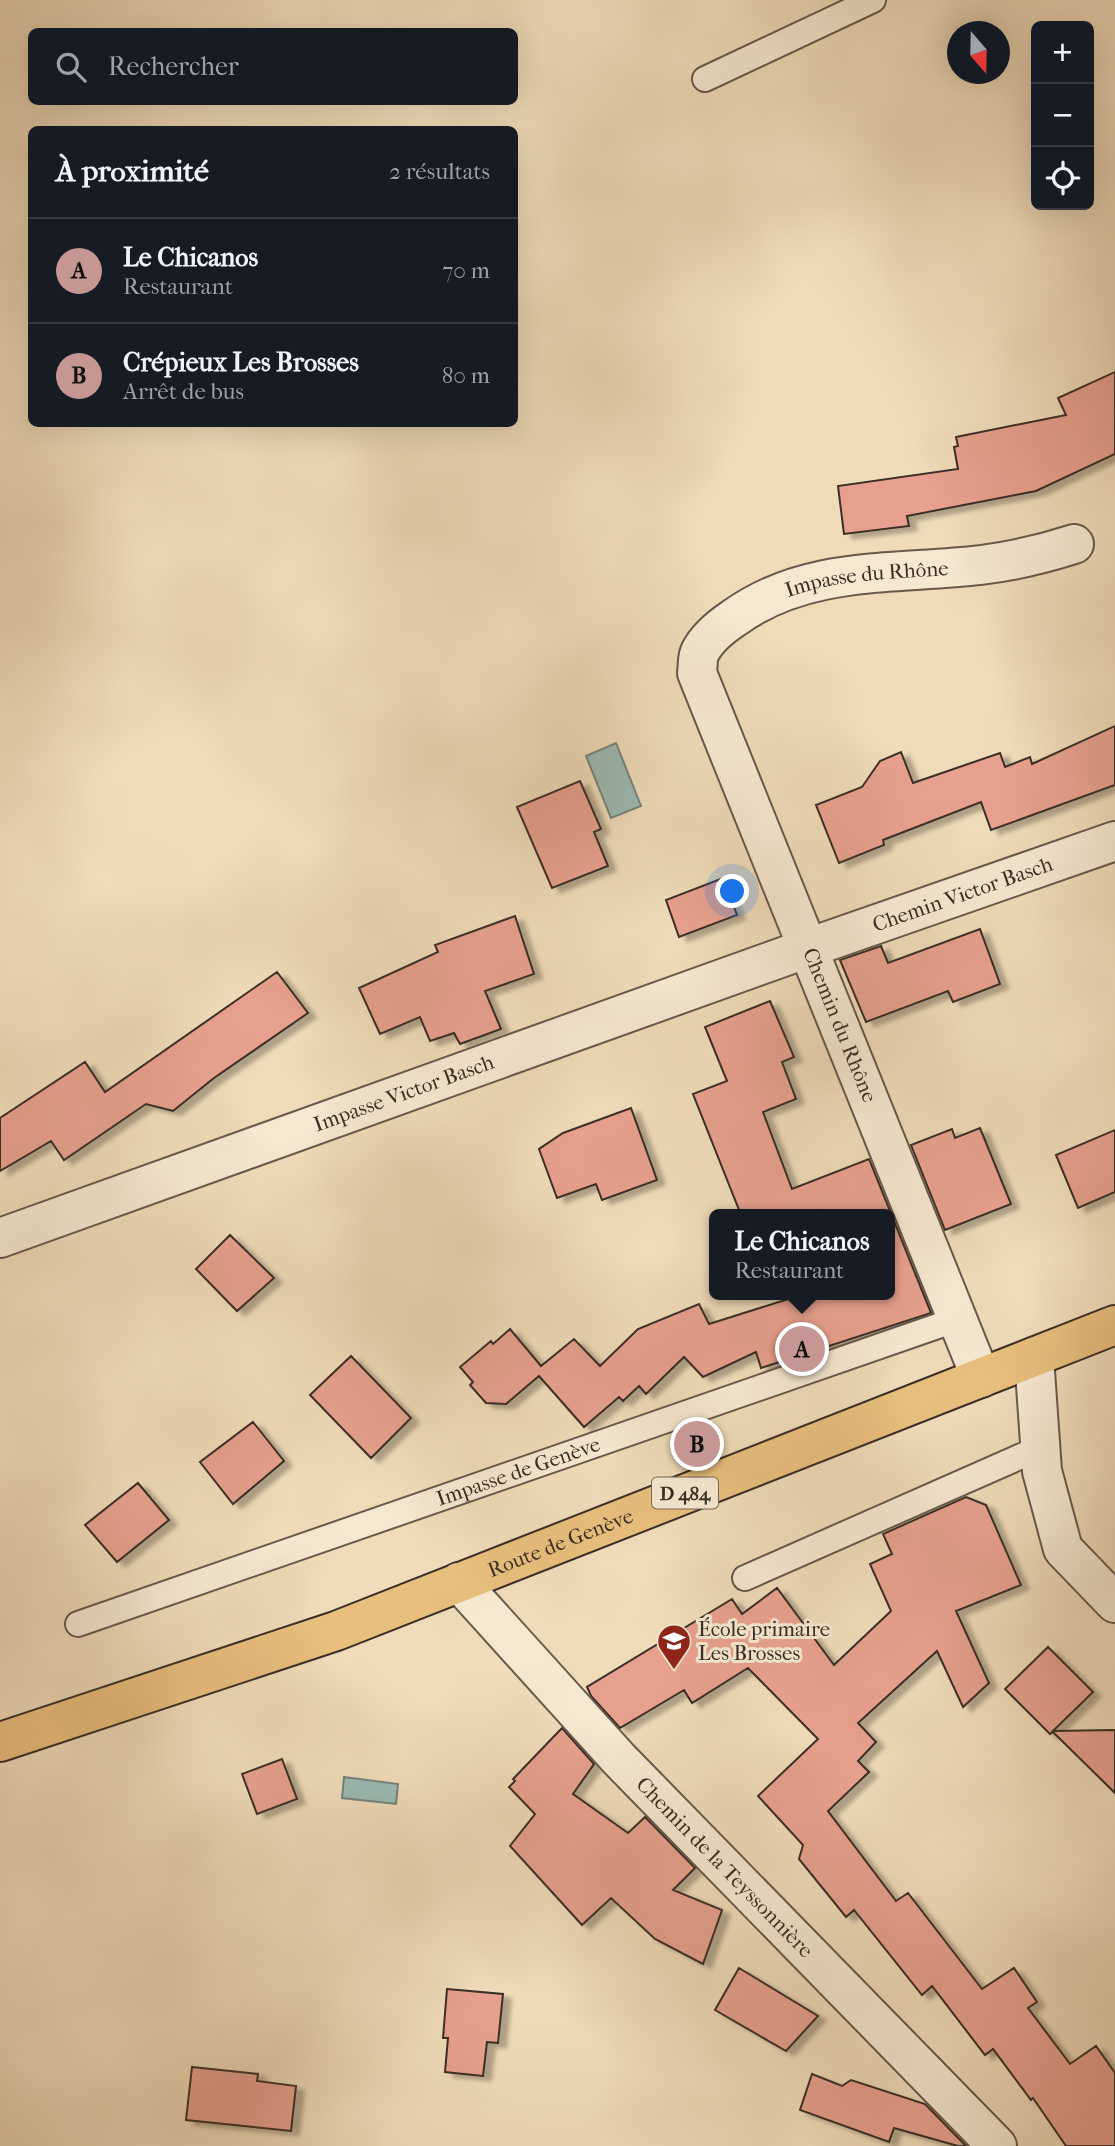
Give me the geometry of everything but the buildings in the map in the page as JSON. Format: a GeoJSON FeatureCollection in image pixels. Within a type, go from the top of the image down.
{"type":"FeatureCollection","features":[{"type":"Feature","properties":{"kind":"main road","name":"Route de Genève"},"geometry":{"type":"LineString","coordinates":[[0,1742],[336,1631],[1115,1325]]}},
{"type":"Feature","properties":{"kind":"street","name":"Impasse du Rhône"},"geometry":{"type":"LineString","coordinates":[[698,673],[699,653],[720,628],[742,612],[778,593],[817,580],[863,573],[980,565],[1038,555],[1074,544]]}},
{"type":"Feature","properties":{"kind":"street","name":"Chemin du Rhône"},"geometry":{"type":"LineString","coordinates":[[698,673],[981,1378]]}},
{"type":"Feature","properties":{"kind":"street","name":"Chemin Victor Basch"},"geometry":{"type":"LineString","coordinates":[[808,948],[1115,841]]}},
{"type":"Feature","properties":{"kind":"street","name":"Impasse Victor Basch"},"geometry":{"type":"LineString","coordinates":[[0,1238],[808,948]]}},
{"type":"Feature","properties":{"kind":"street"},"geometry":{"type":"LineString","coordinates":[[1034,1357],[1042,1471],[1063,1549],[1115,1603]]}},
{"type":"Feature","properties":{"kind":"street","name":"Chemin de la Teyssonnière"},"geometry":{"type":"LineString","coordinates":[[459,1582],[619,1759],[997,2146]]}},
{"type":"Feature","properties":{"kind":"lane"},"geometry":{"type":"LineString","coordinates":[[705,79],[873,0]]}},
{"type":"Feature","properties":{"kind":"lane","name":"Impasse de Genève"},"geometry":{"type":"LineString","coordinates":[[78,1624],[958,1319]]}},
{"type":"Feature","properties":{"kind":"lane"},"geometry":{"type":"LineString","coordinates":[[745,1578],[1042,1447]]}},
{"type":"Feature","properties":{"kind":"water"},"geometry":{"type":"Polygon","coordinates":[[[616,743],[641,806],[611,818],[586,756],[616,743]]]}},
{"type":"Feature","properties":{"kind":"water"},"geometry":{"type":"Polygon","coordinates":[[[344,1777],[398,1784],[396,1804],[342,1798],[344,1777]]]}},
{"type":"Feature","properties":{"kind":"place","name":"Le Chicanos"},"geometry":{"type":"Point","coordinates":[802,1349]}},
{"type":"Feature","properties":{"kind":"place","name":"Crépieux Les Brosses"},"geometry":{"type":"Point","coordinates":[697,1444]}},
{"type":"Feature","properties":{"kind":"place","name":"École primaire Les Brosses"},"geometry":{"type":"Point","coordinates":[674,1671]}}]}
